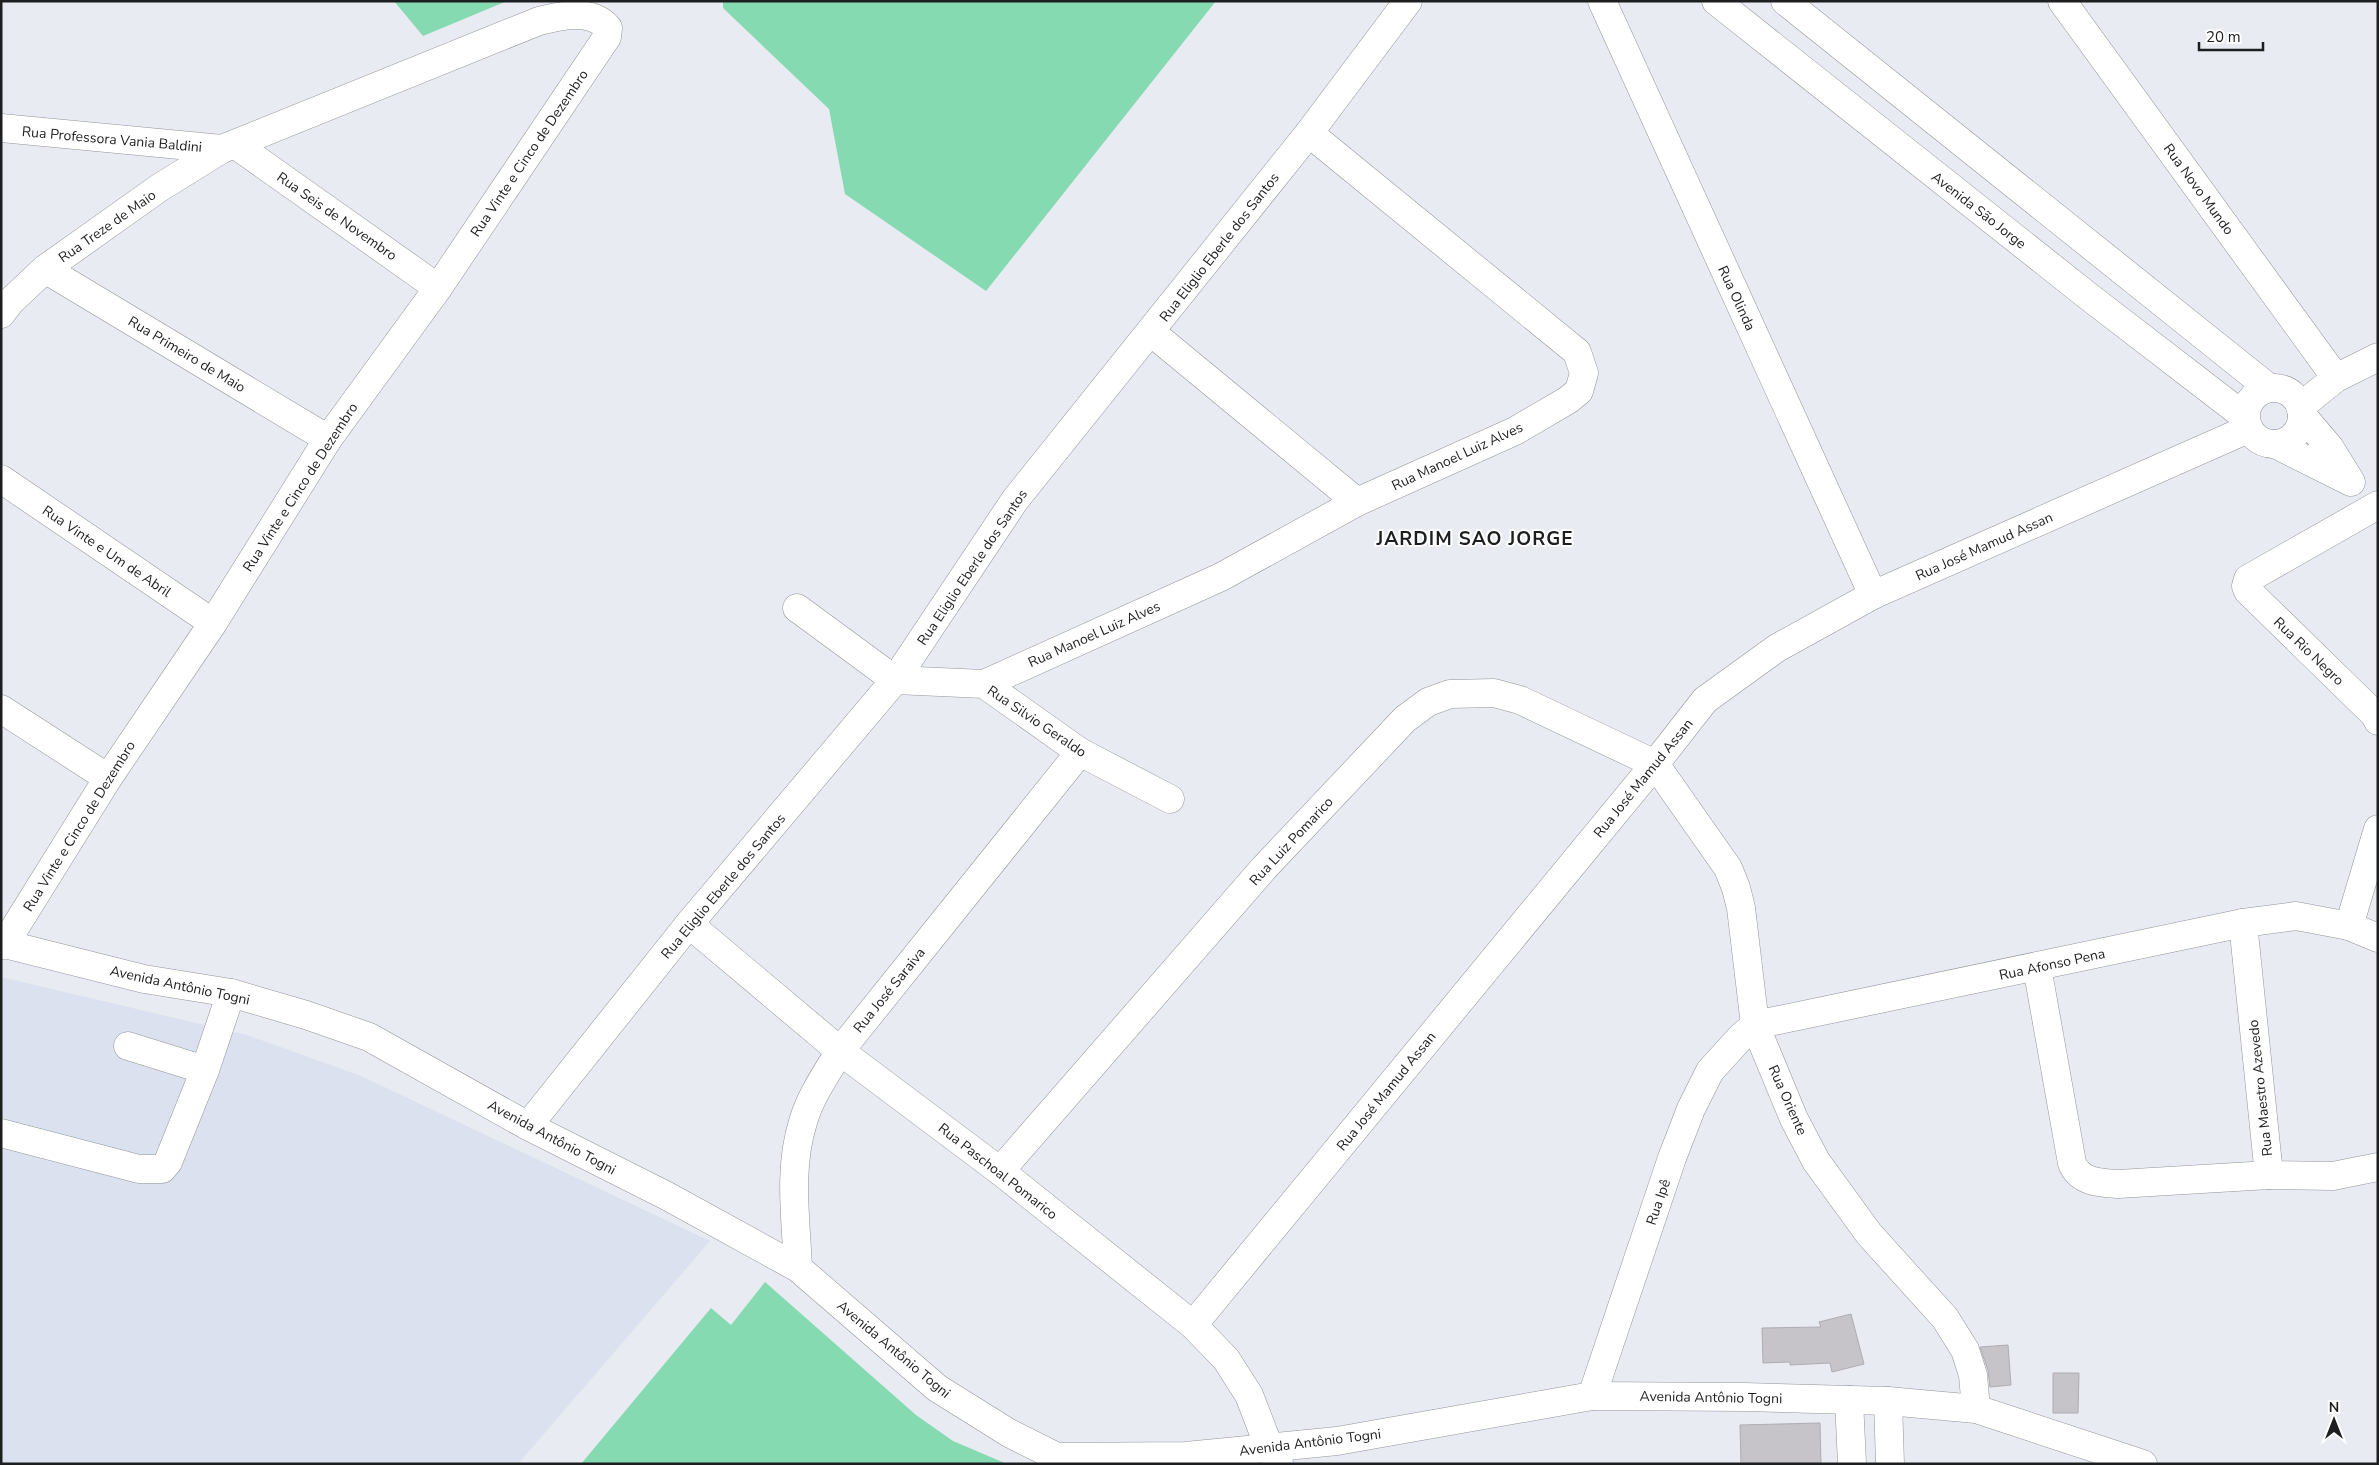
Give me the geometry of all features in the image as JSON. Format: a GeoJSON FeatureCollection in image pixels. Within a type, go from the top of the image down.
{"type":"FeatureCollection","features":[{"type":"Feature","properties":{"kind":"street","name":"Rua Eliglio Eberle dos Santos"},"geometry":{"type":"LineString","coordinates":[[528,1126],[689,924],[895,680],[1015,500],[1309,133],[1408,1]]}},
{"type":"Feature","properties":{"kind":"street","name":"Rua Olinda"},"geometry":{"type":"LineString","coordinates":[[1602,1],[1873,595]]}},
{"type":"Feature","properties":{"kind":"street","name":"Avenida São Jorge"},"geometry":{"type":"LineString","coordinates":[[1716,1],[2246,423],[2260,440],[2275,444],[2351,482]]}},
{"type":"Feature","properties":{"kind":"street"},"geometry":{"type":"LineString","coordinates":[[1785,1],[2270,388]]}},
{"type":"Feature","properties":{"kind":"street","name":"Rua Novo Mundo"},"geometry":{"type":"LineString","coordinates":[[2062,1],[2336,378]]}},
{"type":"Feature","properties":{"kind":"street","name":"Rua Treze de Maio"},"geometry":{"type":"LineString","coordinates":[[1,314],[11,301],[45,269],[159,188],[229,147],[539,21],[560,16],[592,17],[608,28],[607,37]]}},
{"type":"Feature","properties":{"kind":"street","name":"Rua Vinte e Cinco de Dezembro"},"geometry":{"type":"LineString","coordinates":[[3,944],[108,778],[213,623],[328,440],[438,288],[607,37]]}},
{"type":"Feature","properties":{"kind":"street","name":"Rua Professora Vania Baldini"},"geometry":{"type":"LineString","coordinates":[[1,128],[229,147]]}},
{"type":"Feature","properties":{"kind":"street","name":"Rua Manoel Luiz Alves"},"geometry":{"type":"LineString","coordinates":[[984,684],[1221,577],[1357,502],[1515,431],[1568,400],[1579,391],[1584,373],[1577,352],[1309,133]]}},
{"type":"Feature","properties":{"kind":"street","name":"Rua Seis de Novembro"},"geometry":{"type":"LineString","coordinates":[[229,147],[438,288]]}},
{"type":"Feature","properties":{"kind":"street","name":"Rua Primeiro de Maio"},"geometry":{"type":"LineString","coordinates":[[45,269],[328,440]]}},
{"type":"Feature","properties":{"kind":"street"},"geometry":{"type":"LineString","coordinates":[[1151,332],[1357,502]]}},
{"type":"Feature","properties":{"kind":"street"},"geometry":{"type":"LineString","coordinates":[[2275,444],[2283,442],[2297,432],[2301,411],[2336,378],[2378,357]]}},
{"type":"Feature","properties":{"kind":"street"},"geometry":{"type":"LineString","coordinates":[[2246,423],[2248,403],[2253,396],[2270,388],[2277,388],[2292,394],[2301,411],[2330,448],[2351,482],[2375,508]]}},
{"type":"Feature","properties":{"kind":"street","name":"Rua José Mamud Assan"},"geometry":{"type":"LineString","coordinates":[[1193,1325],[1706,700],[1740,673],[1777,648],[1873,595],[2246,423]]}},
{"type":"Feature","properties":{"kind":"street","name":"Rua Vinte e Um de Abril"},"geometry":{"type":"LineString","coordinates":[[1,479],[213,623]]}},
{"type":"Feature","properties":{"kind":"street","name":"Rua Rio Negro"},"geometry":{"type":"LineString","coordinates":[[2375,508],[2248,579],[2246,586],[2248,591],[2378,721]]}},
{"type":"Feature","properties":{"kind":"street"},"geometry":{"type":"LineString","coordinates":[[797,608],[895,680]]}},
{"type":"Feature","properties":{"kind":"street","name":"Rua Silvio Geraldo"},"geometry":{"type":"LineString","coordinates":[[895,680],[984,684],[1080,752],[1170,799]]}},
{"type":"Feature","properties":{"kind":"street","name":"Rua Luiz Pomarico"},"geometry":{"type":"LineString","coordinates":[[1000,1170],[1264,868],[1406,719],[1428,702],[1450,694],[1468,692],[1494,693],[1520,700],[1655,764]]}},
{"type":"Feature","properties":{"kind":"street"},"geometry":{"type":"LineString","coordinates":[[1,709],[108,778]]}},
{"type":"Feature","properties":{"kind":"street","name":"Rua José Saraiva"},"geometry":{"type":"LineString","coordinates":[[798,1268],[794,1173],[797,1146],[803,1121],[815,1091],[840,1051],[1080,752]]}},
{"type":"Feature","properties":{"kind":"street","name":"Rua Oriente"},"geometry":{"type":"LineString","coordinates":[[1655,764],[1728,868],[1736,888],[1741,908],[1755,1025],[1794,1119],[1816,1161],[1870,1234],[1945,1318],[1965,1350],[1973,1376],[1976,1409]]}},
{"type":"Feature","properties":{"kind":"street"},"geometry":{"type":"LineString","coordinates":[[2349,926],[2378,829]]}},
{"type":"Feature","properties":{"kind":"street","name":"Rua Afonso Pena"},"geometry":{"type":"LineString","coordinates":[[1755,1025],[2243,922],[2296,916],[2349,926],[2378,938]]}},
{"type":"Feature","properties":{"kind":"street","name":"Rua Maestro Azevedo"},"geometry":{"type":"LineString","coordinates":[[2243,922],[2269,1175],[2333,1176],[2378,1167]]}},
{"type":"Feature","properties":{"kind":"street","name":"Rua Paschoal Pomarico"},"geometry":{"type":"LineString","coordinates":[[689,924],[840,1051],[1000,1170],[1193,1325],[1226,1359],[1249,1395],[1274,1456]]}},
{"type":"Feature","properties":{"kind":"street","name":"Avenida Antônio Togni"},"geometry":{"type":"LineString","coordinates":[[3,944],[144,979],[231,993],[369,1037],[528,1126],[667,1196],[798,1268],[937,1388],[1054,1460],[1186,1456],[1274,1456],[1337,1441],[1592,1396],[1888,1401],[1976,1409],[2143,1464]]}},
{"type":"Feature","properties":{"kind":"street"},"geometry":{"type":"LineString","coordinates":[[2037,967],[2072,1163],[2081,1176],[2096,1183],[2118,1184],[2269,1175]]}},
{"type":"Feature","properties":{"kind":"street"},"geometry":{"type":"LineString","coordinates":[[1,1133],[139,1169],[158,1170],[168,1162],[204,1070],[231,993]]}},
{"type":"Feature","properties":{"kind":"street","name":"Rua Ipê"},"geometry":{"type":"LineString","coordinates":[[1592,1396],[1672,1158],[1691,1109],[1710,1071],[1741,1037],[1755,1025]]}},
{"type":"Feature","properties":{"kind":"street"},"geometry":{"type":"LineString","coordinates":[[128,1046],[204,1070]]}},
{"type":"Feature","properties":{"kind":"street"},"geometry":{"type":"LineString","coordinates":[[1849,1400],[1852,1464]]}},
{"type":"Feature","properties":{"kind":"street"},"geometry":{"type":"LineString","coordinates":[[1888,1401],[1890,1464]]}},
{"type":"Feature","properties":{"kind":"shaded area"},"geometry":{"type":"Polygon","coordinates":[[[1,977],[247,1035],[361,1076],[710,1241],[518,1464],[1,1464],[1,977]]]}},
{"type":"Feature","properties":{"kind":"green space"},"geometry":{"type":"Polygon","coordinates":[[[394,1],[507,1],[423,36],[394,1]]]}},
{"type":"Feature","properties":{"kind":"green space"},"geometry":{"type":"Polygon","coordinates":[[[723,1],[1216,1],[986,291],[845,194],[829,109],[723,8],[723,1]]]}},
{"type":"Feature","properties":{"kind":"green space"},"geometry":{"type":"Polygon","coordinates":[[[765,1282],[916,1415],[953,1441],[1007,1464],[581,1464],[711,1308],[731,1325],[765,1282]]]}},
{"type":"Feature","properties":{"kind":"building"},"geometry":{"type":"Polygon","coordinates":[[[1851,1314],[1864,1364],[1832,1372],[1830,1363],[1790,1365],[1790,1362],[1763,1363],[1762,1328],[1821,1327],[1819,1322],[1851,1314]]]}},
{"type":"Feature","properties":{"kind":"building"},"geometry":{"type":"Polygon","coordinates":[[[2008,1345],[2011,1385],[1990,1387],[1988,1370],[1980,1347],[2008,1345]]]}},
{"type":"Feature","properties":{"kind":"building"},"geometry":{"type":"Polygon","coordinates":[[[2053,1373],[2079,1373],[2078,1413],[2053,1413],[2053,1373]]]}},
{"type":"Feature","properties":{"kind":"building"},"geometry":{"type":"Polygon","coordinates":[[[1820,1423],[1821,1464],[1741,1464],[1740,1425],[1820,1423]]]}},
{"type":"Feature","properties":{"kind":"district","name":"JARDIM SAO JORGE"},"geometry":{"type":"Point","coordinates":[1475,538]}}]}
